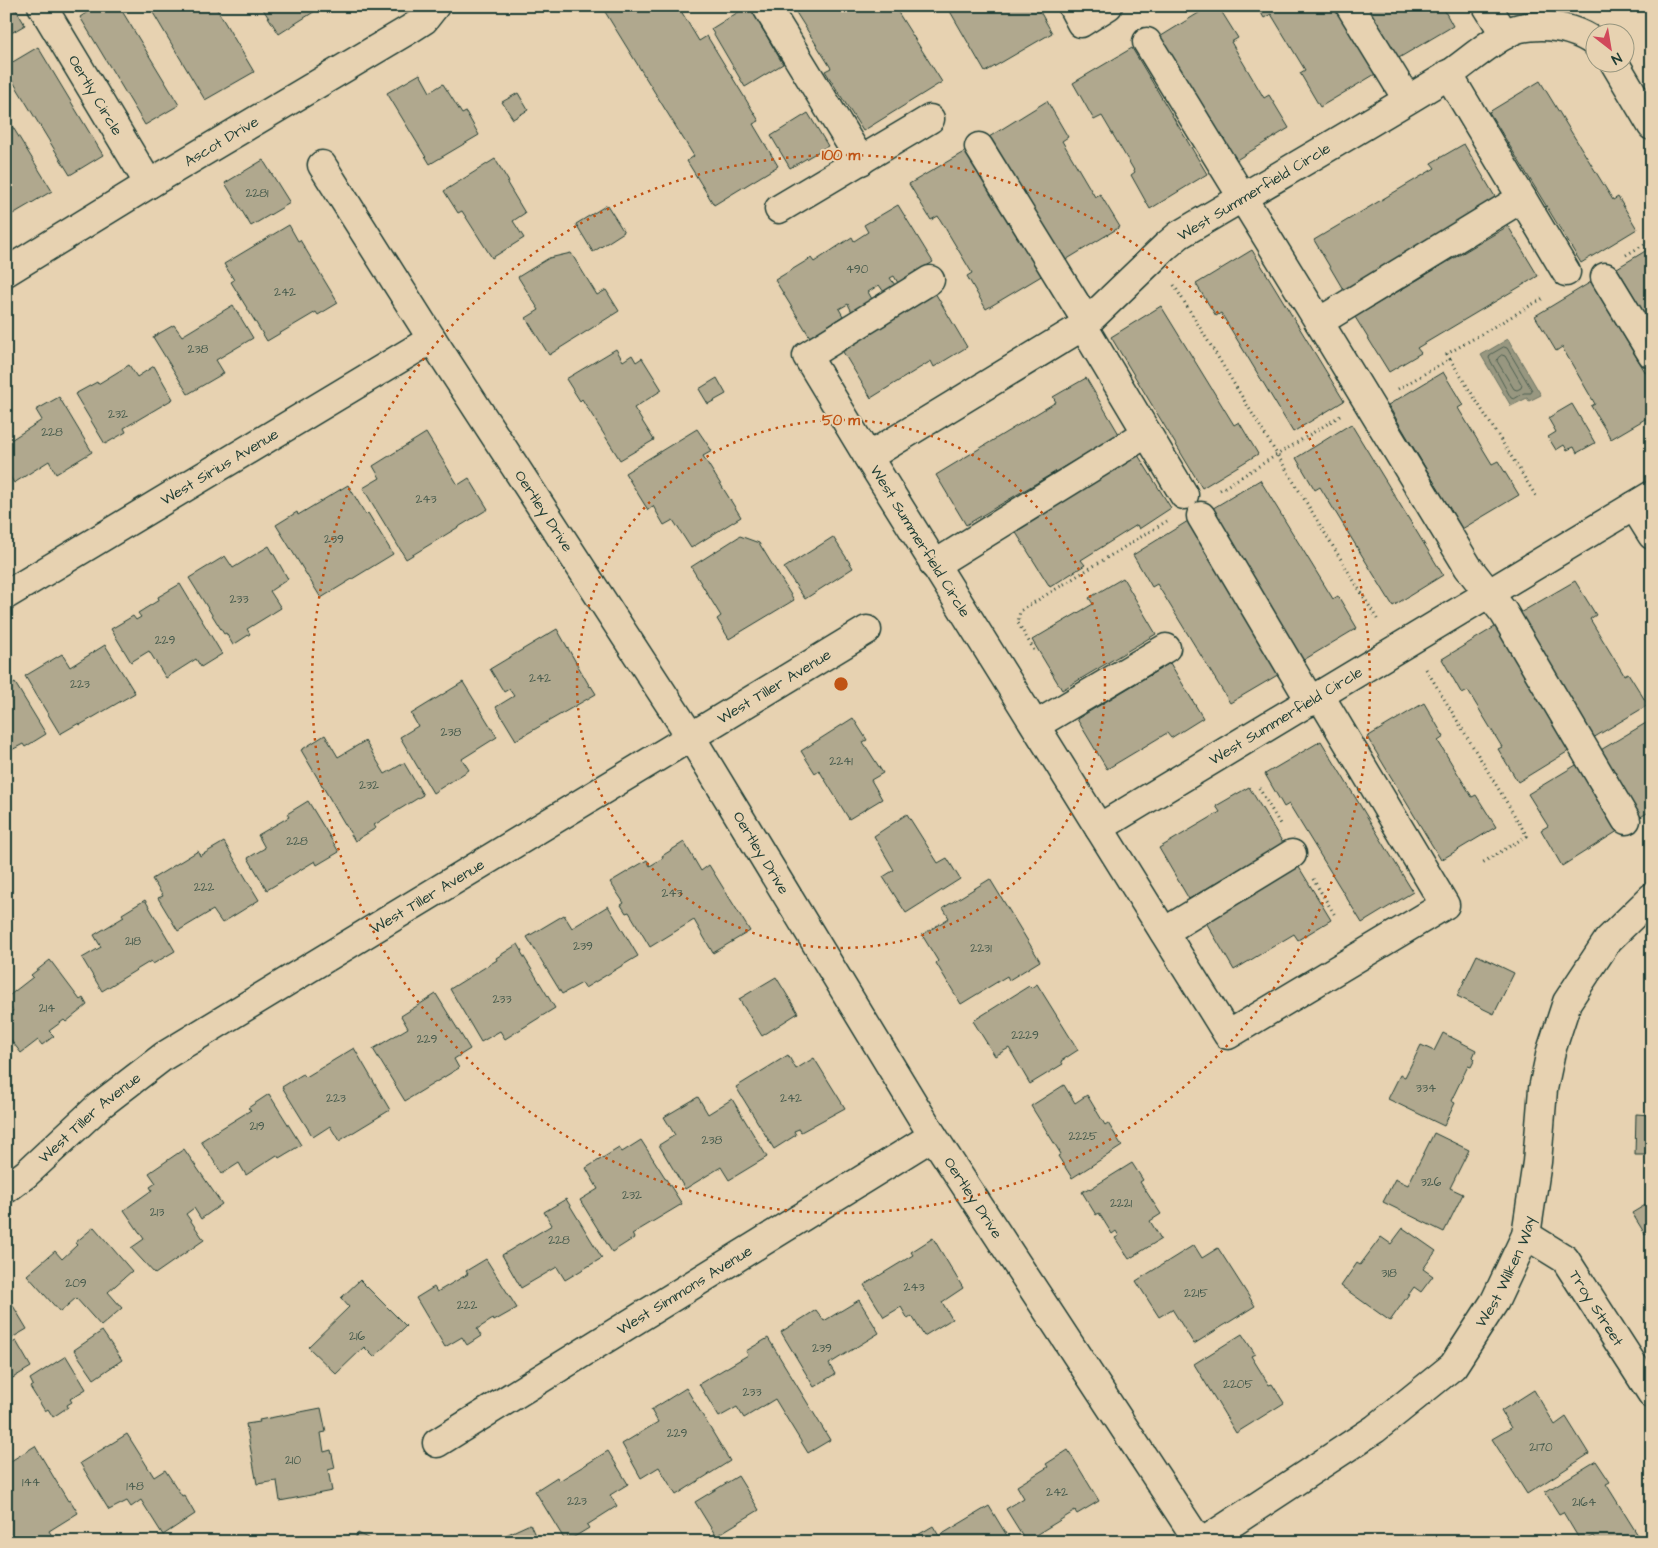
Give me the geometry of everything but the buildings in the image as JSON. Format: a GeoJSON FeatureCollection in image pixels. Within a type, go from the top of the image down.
{"type":"FeatureCollection","features":[{"type":"Feature","properties":{"kind":"street","name":"Oertly Circle"},"geometry":{"type":"LineString","coordinates":[[42,6],[149,184]]}},
{"type":"Feature","properties":{"kind":"street","name":"Ascot Drive"},"geometry":{"type":"LineString","coordinates":[[6,272],[149,184],[410,29],[424,20],[435,6]]}},
{"type":"Feature","properties":{"kind":"street"},"geometry":{"type":"LineString","coordinates":[[766,6],[861,161]]}},
{"type":"Feature","properties":{"kind":"street"},"geometry":{"type":"LineString","coordinates":[[1072,6],[1081,23],[1108,6]]}},
{"type":"Feature","properties":{"kind":"street"},"geometry":{"type":"LineString","coordinates":[[1350,6],[1407,99]]}},
{"type":"Feature","properties":{"kind":"street"},"geometry":{"type":"LineString","coordinates":[[1487,6],[1505,35]]}},
{"type":"Feature","properties":{"kind":"street","name":"West Summerfield Circle"},"geometry":{"type":"LineString","coordinates":[[1586,38],[1576,32],[1546,26],[1518,29],[1505,35],[1448,74],[1179,235],[1085,324],[868,457],[1099,828],[1643,501],[1652,535]]}},
{"type":"Feature","properties":{"kind":"street"},"geometry":{"type":"LineString","coordinates":[[1147,42],[1468,567],[1504,613],[1626,820]]}},
{"type":"Feature","properties":{"kind":"street"},"geometry":{"type":"LineString","coordinates":[[1623,72],[1644,96],[1652,126]]}},
{"type":"Feature","properties":{"kind":"street"},"geometry":{"type":"LineString","coordinates":[[1448,74],[1522,198],[1558,283]]}},
{"type":"Feature","properties":{"kind":"street"},"geometry":{"type":"LineString","coordinates":[[779,209],[930,119]]}},
{"type":"Feature","properties":{"kind":"street"},"geometry":{"type":"LineString","coordinates":[[979,147],[1184,495]]}},
{"type":"Feature","properties":{"kind":"street","name":"Oertley Drive"},"geometry":{"type":"LineString","coordinates":[[322,165],[432,339],[691,737],[932,1136],[1201,1542]]}},
{"type":"Feature","properties":{"kind":"street"},"geometry":{"type":"LineString","coordinates":[[1319,322],[1522,198]]}},
{"type":"Feature","properties":{"kind":"street"},"geometry":{"type":"LineString","coordinates":[[1605,277],[1652,354]]}},
{"type":"Feature","properties":{"kind":"street"},"geometry":{"type":"LineString","coordinates":[[868,457],[807,356],[930,280]]}},
{"type":"Feature","properties":{"kind":"street","name":"West Sirius Avenue"},"geometry":{"type":"LineString","coordinates":[[6,595],[432,339]]}},
{"type":"Feature","properties":{"kind":"street"},"geometry":{"type":"LineString","coordinates":[[934,565],[1147,433]]}},
{"type":"Feature","properties":{"kind":"street"},"geometry":{"type":"LineString","coordinates":[[1099,828],[1228,1035],[1445,904],[1201,516]]}},
{"type":"Feature","properties":{"kind":"street","name":"West Tiller Avenue"},"geometry":{"type":"LineString","coordinates":[[6,1189],[26,1174],[99,1106],[164,1056],[867,630]]}},
{"type":"Feature","properties":{"kind":"street"},"geometry":{"type":"LineString","coordinates":[[1036,725],[1166,648]]}},
{"type":"Feature","properties":{"kind":"street"},"geometry":{"type":"LineString","coordinates":[[1164,932],[1292,854]]}},
{"type":"Feature","properties":{"kind":"street","name":"West Wilken Way"},"geometry":{"type":"LineString","coordinates":[[1201,1542],[1375,1429],[1452,1366],[1495,1302],[1526,1235],[1543,1089],[1551,1051],[1568,1002],[1608,940],[1652,896]]}},
{"type":"Feature","properties":{"kind":"street","name":"West Simmons Avenue"},"geometry":{"type":"LineString","coordinates":[[436,1443],[932,1136]]}},
{"type":"Feature","properties":{"kind":"street","name":"Troy Street"},"geometry":{"type":"LineString","coordinates":[[1526,1235],[1565,1259],[1652,1394]]}},
{"type":"Feature","properties":{"kind":"path"},"geometry":{"type":"LineString","coordinates":[[1626,255],[1652,240]]}},
{"type":"Feature","properties":{"kind":"path"},"geometry":{"type":"LineString","coordinates":[[1536,496],[1447,354],[1558,283]]}},
{"type":"Feature","properties":{"kind":"path"},"geometry":{"type":"LineString","coordinates":[[1174,286],[1380,624]]}},
{"type":"Feature","properties":{"kind":"path"},"geometry":{"type":"LineString","coordinates":[[1392,390],[1397,390],[1450,359]]}},
{"type":"Feature","properties":{"kind":"path"},"geometry":{"type":"LineString","coordinates":[[1422,662],[1527,836],[1482,863]]}},
{"type":"Feature","properties":{"kind":"water"},"geometry":{"type":"Polygon","coordinates":[[[1508,339],[1541,395],[1529,401],[1527,398],[1511,406],[1481,355],[1508,339]]]}}]}
